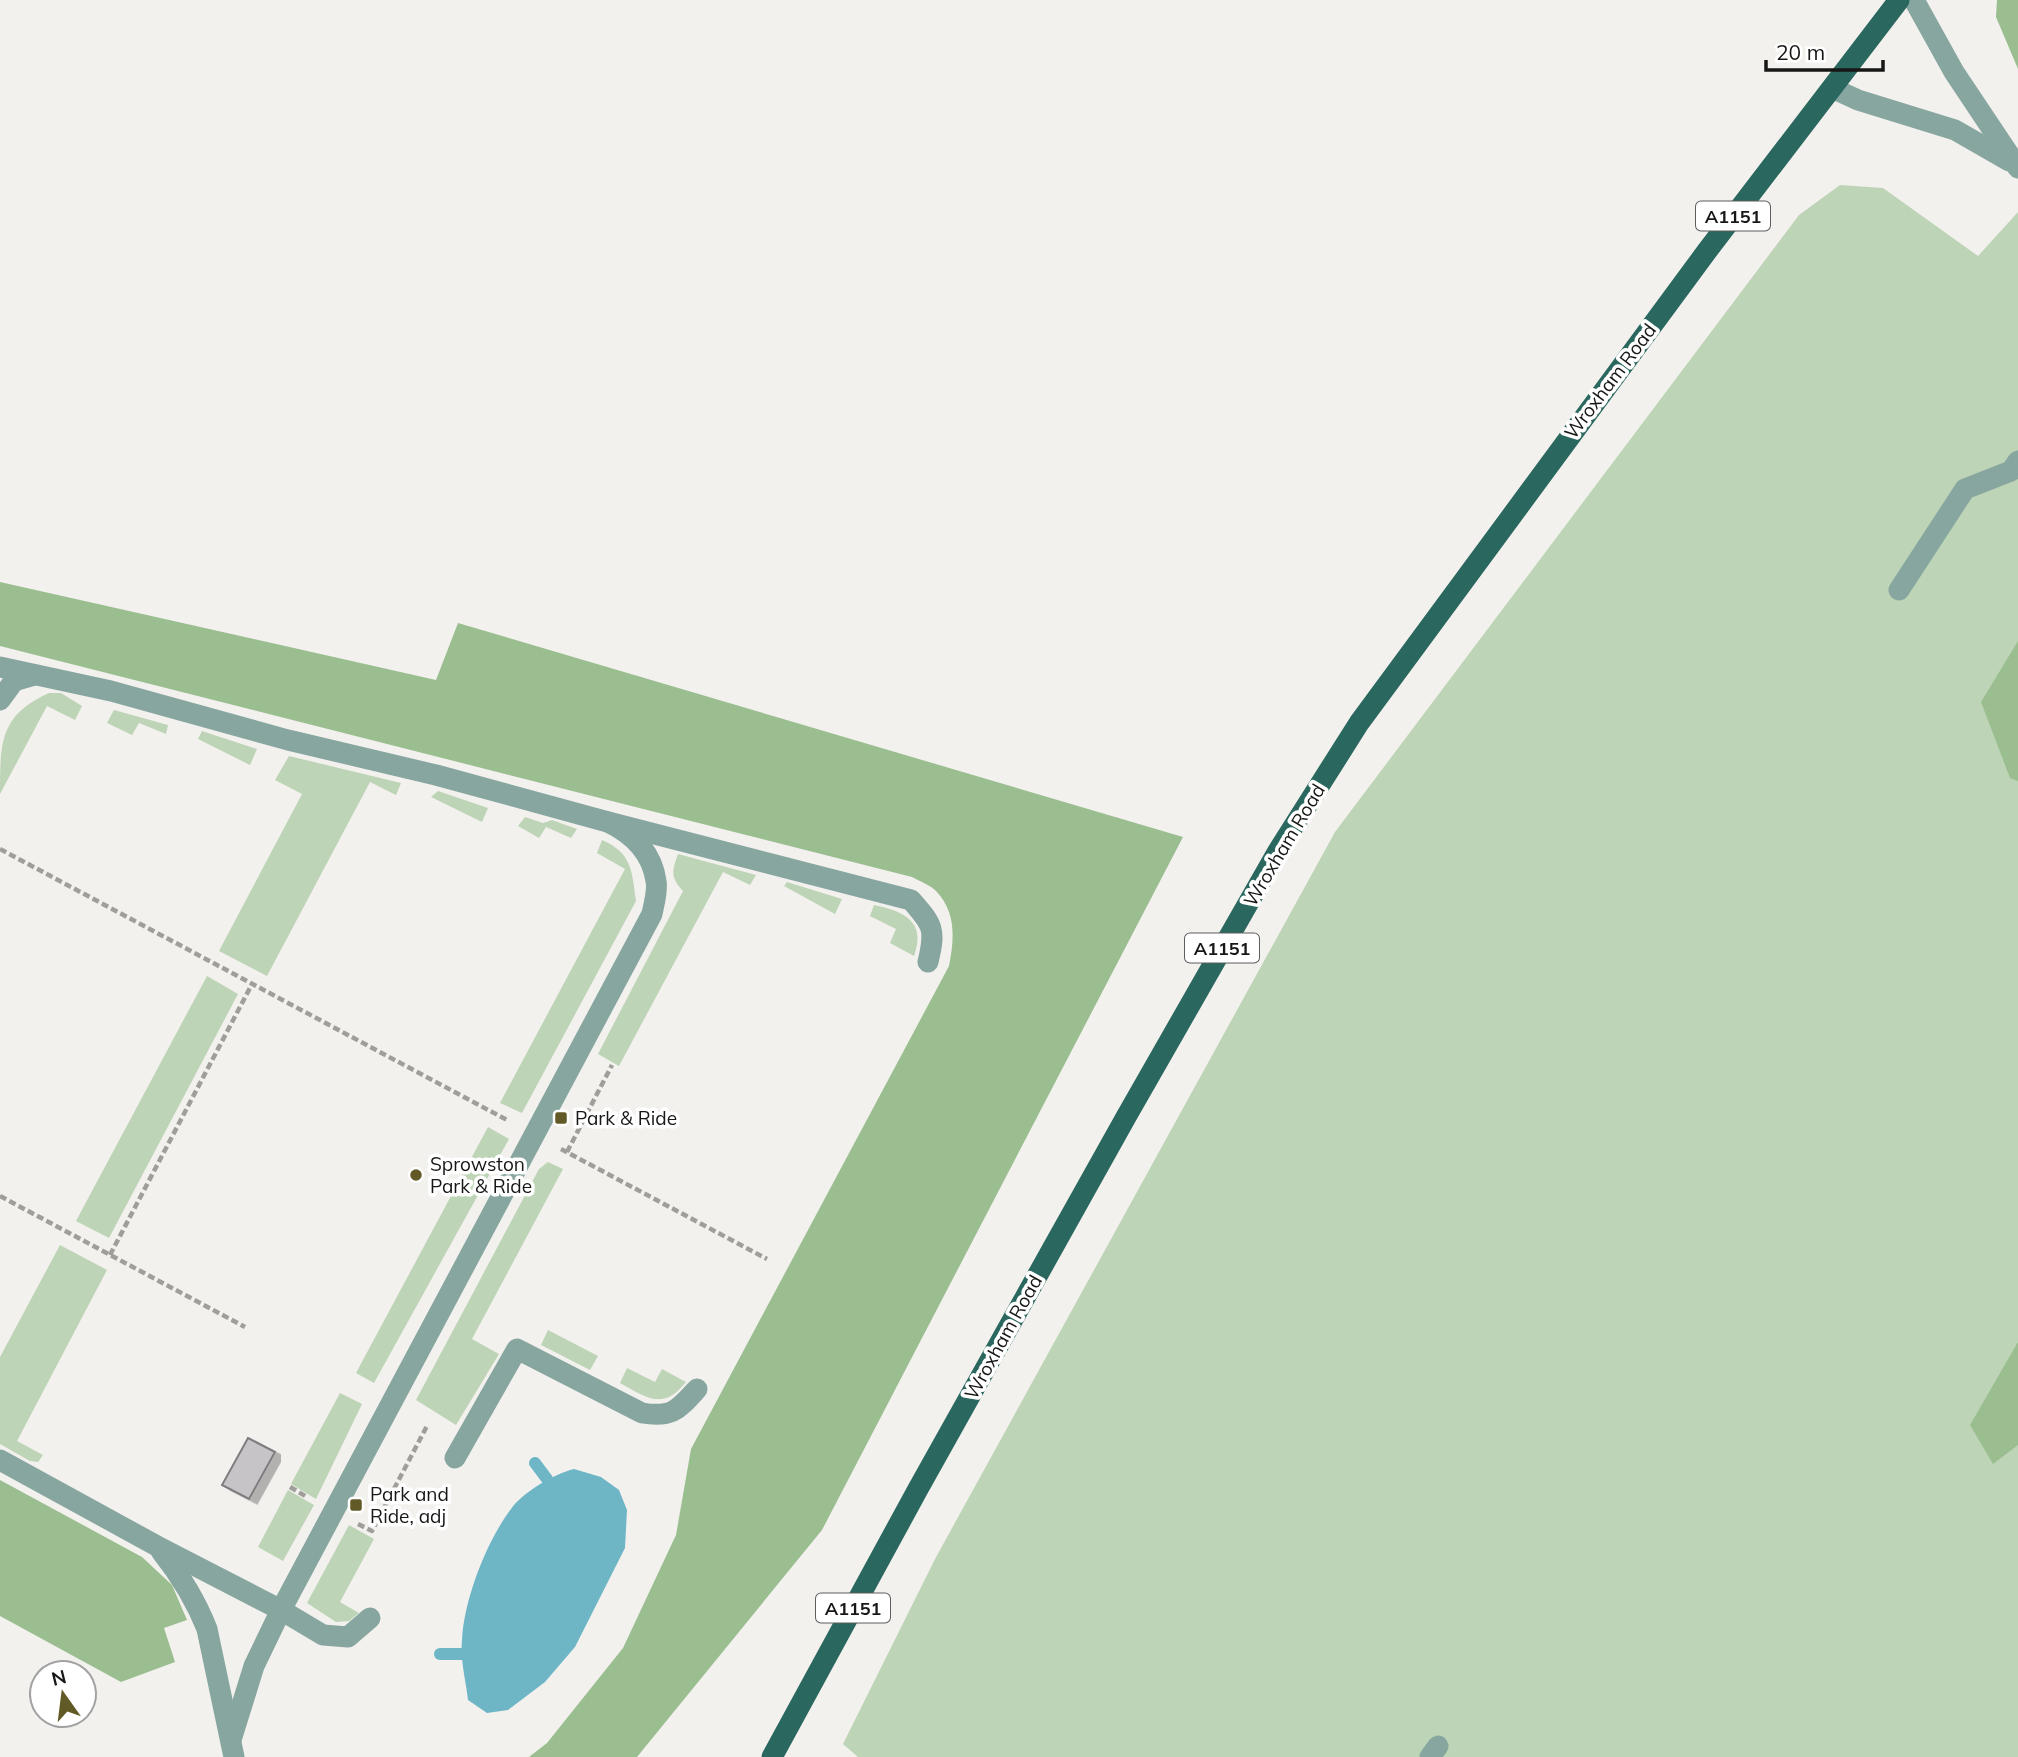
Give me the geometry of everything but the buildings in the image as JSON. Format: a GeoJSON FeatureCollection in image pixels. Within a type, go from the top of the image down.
{"type":"FeatureCollection","features":[{"type":"Feature","properties":{"kind":"main road","name":"Wroxham Road"},"geometry":{"type":"LineString","coordinates":[[772,1757],[1133,1105],[1278,851],[1351,734],[1674,294],[1899,0]]}},
{"type":"Feature","properties":{"kind":"lane"},"geometry":{"type":"LineString","coordinates":[[1914,0],[1954,72],[2016,166]]}},
{"type":"Feature","properties":{"kind":"lane"},"geometry":{"type":"LineString","coordinates":[[1832,88],[1858,100],[1955,130],[2016,166]]}},
{"type":"Feature","properties":{"kind":"lane"},"geometry":{"type":"LineString","coordinates":[[1899,590],[1965,489],[2011,471],[2018,461]]}},
{"type":"Feature","properties":{"kind":"lane"},"geometry":{"type":"LineString","coordinates":[[0,667],[111,691],[349,756],[436,775],[911,900],[929,921],[933,940],[928,962]]}},
{"type":"Feature","properties":{"kind":"lane"},"geometry":{"type":"LineString","coordinates":[[0,700],[14,681],[34,675]]}},
{"type":"Feature","properties":{"kind":"lane"},"geometry":{"type":"LineString","coordinates":[[233,1748],[254,1666],[281,1610],[652,914],[657,883],[648,855],[627,831],[608,822]]}},
{"type":"Feature","properties":{"kind":"lane"},"geometry":{"type":"LineString","coordinates":[[455,1458],[517,1349],[642,1413],[660,1416],[679,1408],[696,1389]]}},
{"type":"Feature","properties":{"kind":"lane"},"geometry":{"type":"LineString","coordinates":[[0,1460],[323,1635],[348,1637],[370,1618]]}},
{"type":"Feature","properties":{"kind":"lane"},"geometry":{"type":"LineString","coordinates":[[157,1546],[176,1570],[200,1611],[207,1629],[233,1748]]}},
{"type":"Feature","properties":{"kind":"path"},"geometry":{"type":"LineString","coordinates":[[0,849],[767,1259]]}},
{"type":"Feature","properties":{"kind":"path"},"geometry":{"type":"LineString","coordinates":[[110,1255],[252,984]]}},
{"type":"Feature","properties":{"kind":"path"},"geometry":{"type":"LineString","coordinates":[[567,1152],[612,1065]]}},
{"type":"Feature","properties":{"kind":"path"},"geometry":{"type":"LineString","coordinates":[[0,1196],[245,1327]]}},
{"type":"Feature","properties":{"kind":"green space"},"geometry":{"type":"Polygon","coordinates":[[[1997,0],[2018,0],[2018,69],[1996,17],[1997,0]]]}},
{"type":"Feature","properties":{"kind":"green space"},"geometry":{"type":"Polygon","coordinates":[[[1840,185],[1883,188],[1978,256],[2018,212],[2018,1757],[858,1757],[843,1744],[935,1559],[1335,832],[1799,215],[1840,185]]]}},
{"type":"Feature","properties":{"kind":"green space"},"geometry":{"type":"Polygon","coordinates":[[[0,582],[436,680],[458,623],[1183,837],[822,1530],[637,1757],[529,1757],[547,1743],[623,1648],[676,1535],[691,1449],[949,966],[952,927],[948,908],[934,889],[912,877],[0,646],[0,582]]]}},
{"type":"Feature","properties":{"kind":"green space"},"geometry":{"type":"Polygon","coordinates":[[[2018,641],[2018,781],[2010,778],[1981,702],[2018,641]]]}},
{"type":"Feature","properties":{"kind":"green space"},"geometry":{"type":"Polygon","coordinates":[[[49,693],[61,693],[82,706],[75,720],[47,706],[0,794],[1,759],[6,732],[21,711],[49,693]]]}},
{"type":"Feature","properties":{"kind":"green space"},"geometry":{"type":"Polygon","coordinates":[[[114,710],[168,725],[166,734],[139,723],[132,735],[107,723],[114,710]]]}},
{"type":"Feature","properties":{"kind":"green space"},"geometry":{"type":"Polygon","coordinates":[[[202,731],[257,749],[250,765],[198,739],[202,731]]]}},
{"type":"Feature","properties":{"kind":"green space"},"geometry":{"type":"Polygon","coordinates":[[[289,756],[401,783],[396,795],[370,782],[267,976],[219,951],[302,794],[275,780],[289,756]]]}},
{"type":"Feature","properties":{"kind":"green space"},"geometry":{"type":"Polygon","coordinates":[[[438,791],[488,808],[482,822],[431,797],[438,791]]]}},
{"type":"Feature","properties":{"kind":"green space"},"geometry":{"type":"Polygon","coordinates":[[[525,817],[543,823],[552,820],[577,829],[571,838],[546,827],[539,838],[518,826],[525,817]]]}},
{"type":"Feature","properties":{"kind":"green space"},"geometry":{"type":"Polygon","coordinates":[[[602,840],[619,851],[629,864],[636,901],[522,1113],[500,1103],[625,869],[597,853],[602,840]]]}},
{"type":"Feature","properties":{"kind":"green space"},"geometry":{"type":"Polygon","coordinates":[[[678,854],[756,875],[750,885],[723,872],[619,1066],[598,1054],[683,891],[673,874],[678,854]]]}},
{"type":"Feature","properties":{"kind":"green space"},"geometry":{"type":"Polygon","coordinates":[[[787,882],[842,899],[835,914],[784,886],[787,882]]]}},
{"type":"Feature","properties":{"kind":"green space"},"geometry":{"type":"Polygon","coordinates":[[[874,905],[903,915],[915,926],[917,944],[914,956],[890,943],[896,929],[870,916],[874,905]]]}},
{"type":"Feature","properties":{"kind":"green space"},"geometry":{"type":"Polygon","coordinates":[[[207,976],[238,994],[109,1238],[76,1221],[207,976]]]}},
{"type":"Feature","properties":{"kind":"green space"},"geometry":{"type":"Polygon","coordinates":[[[488,1127],[509,1139],[374,1383],[356,1373],[488,1127]]]}},
{"type":"Feature","properties":{"kind":"green space"},"geometry":{"type":"Polygon","coordinates":[[[548,1162],[563,1169],[472,1339],[499,1354],[456,1425],[416,1400],[539,1169],[548,1162]]]}},
{"type":"Feature","properties":{"kind":"green space"},"geometry":{"type":"Polygon","coordinates":[[[60,1245],[107,1270],[17,1441],[43,1455],[38,1462],[30,1461],[0,1444],[0,1357],[60,1245]]]}},
{"type":"Feature","properties":{"kind":"green space"},"geometry":{"type":"Polygon","coordinates":[[[548,1330],[598,1356],[590,1370],[541,1345],[548,1330]]]}},
{"type":"Feature","properties":{"kind":"green space"},"geometry":{"type":"Polygon","coordinates":[[[2018,1342],[2018,1445],[1993,1464],[1970,1425],[2018,1342]]]}},
{"type":"Feature","properties":{"kind":"green space"},"geometry":{"type":"Polygon","coordinates":[[[627,1368],[655,1382],[662,1369],[686,1382],[670,1397],[654,1399],[620,1383],[627,1368]]]}},
{"type":"Feature","properties":{"kind":"green space"},"geometry":{"type":"Polygon","coordinates":[[[340,1393],[362,1404],[316,1499],[291,1484],[340,1393]]]}},
{"type":"Feature","properties":{"kind":"green space"},"geometry":{"type":"Polygon","coordinates":[[[0,1480],[142,1557],[172,1585],[187,1620],[164,1628],[175,1662],[121,1682],[98,1669],[98,1659],[79,1659],[0,1616],[0,1480]]]}},
{"type":"Feature","properties":{"kind":"green space"},"geometry":{"type":"Polygon","coordinates":[[[288,1490],[314,1505],[283,1561],[258,1547],[288,1490]]]}},
{"type":"Feature","properties":{"kind":"green space"},"geometry":{"type":"Polygon","coordinates":[[[349,1525],[374,1539],[340,1602],[359,1613],[349,1621],[336,1622],[307,1603],[349,1525]]]}},
{"type":"Feature","properties":{"kind":"water"},"geometry":{"type":"Polygon","coordinates":[[[574,1469],[601,1477],[619,1490],[627,1510],[625,1548],[575,1647],[545,1682],[508,1710],[487,1713],[468,1700],[462,1655],[467,1607],[478,1572],[493,1538],[516,1503],[540,1484],[574,1469]]]}},
{"type":"Feature","properties":{"kind":"waterway"},"geometry":{"type":"LineString","coordinates":[[535,1463],[547,1479]]}},
{"type":"Feature","properties":{"kind":"waterway"},"geometry":{"type":"LineString","coordinates":[[440,1654],[462,1654]]}},
{"type":"Feature","properties":{"kind":"place","name":"Park & Ride"},"geometry":{"type":"Point","coordinates":[561,1118]}},
{"type":"Feature","properties":{"kind":"place","name":"Sprowston Park & Ride"},"geometry":{"type":"Point","coordinates":[416,1175]}},
{"type":"Feature","properties":{"kind":"place","name":"Park and Ride, adj"},"geometry":{"type":"Point","coordinates":[356,1505]}}]}
